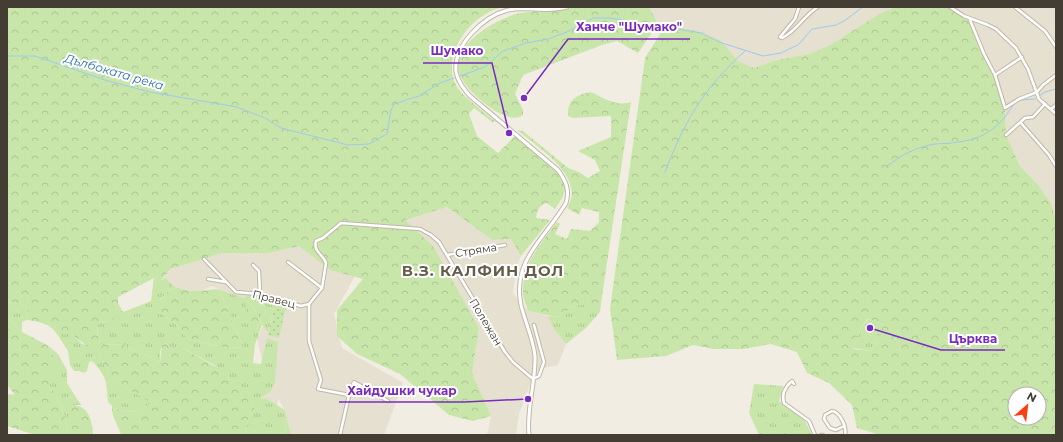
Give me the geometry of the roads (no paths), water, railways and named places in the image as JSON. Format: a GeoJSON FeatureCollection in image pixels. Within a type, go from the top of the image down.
{"type":"FeatureCollection","features":[{"type":"Feature","properties":{"kind":"street"},"geometry":{"type":"LineString","coordinates":[[529,435],[535,356],[522,306],[519,284],[523,268],[534,246],[566,203],[568,187],[558,170],[470,96],[461,86],[456,71],[461,50],[469,37],[488,20],[499,14],[521,9],[545,10],[566,7]]}},
{"type":"Feature","properties":{"kind":"street"},"geometry":{"type":"LineString","coordinates":[[799,7],[795,19],[780,37],[782,38],[792,32],[810,12],[818,7]]}},
{"type":"Feature","properties":{"kind":"street"},"geometry":{"type":"LineString","coordinates":[[950,7],[970,19],[996,29],[1016,48],[1022,57],[1039,99],[1056,114]]}},
{"type":"Feature","properties":{"kind":"street"},"geometry":{"type":"LineString","coordinates":[[1015,7],[1045,31],[1056,47]]}},
{"type":"Feature","properties":{"kind":"street"},"geometry":{"type":"LineString","coordinates":[[970,19],[973,30],[995,75],[1005,108],[1019,99],[1037,92],[1043,85],[1056,75]]}},
{"type":"Feature","properties":{"kind":"street"},"geometry":{"type":"LineString","coordinates":[[995,75],[1022,57]]}},
{"type":"Feature","properties":{"kind":"street"},"geometry":{"type":"LineString","coordinates":[[1006,135],[1025,118],[1034,117],[1045,104]]}},
{"type":"Feature","properties":{"kind":"street"},"geometry":{"type":"LineString","coordinates":[[1051,109],[1056,105]]}},
{"type":"Feature","properties":{"kind":"street"},"geometry":{"type":"LineString","coordinates":[[1021,123],[1049,155],[1056,166]]}},
{"type":"Feature","properties":{"kind":"street","name":"Полежан"},"geometry":{"type":"LineString","coordinates":[[322,288],[326,263],[316,251],[314,246],[316,241],[323,238],[341,223],[420,229],[431,235],[439,242],[504,352],[533,379]]}},
{"type":"Feature","properties":{"kind":"street","name":"Стряма"},"geometry":{"type":"LineString","coordinates":[[447,255],[505,245]]}},
{"type":"Feature","properties":{"kind":"street","name":"Правец"},"geometry":{"type":"LineString","coordinates":[[204,259],[236,292],[260,294],[302,306],[309,304]]}},
{"type":"Feature","properties":{"kind":"street"},"geometry":{"type":"LineString","coordinates":[[288,262],[322,288],[309,304],[309,341],[321,380],[318,389],[349,395]]}},
{"type":"Feature","properties":{"kind":"street"},"geometry":{"type":"LineString","coordinates":[[253,265],[259,271],[260,294]]}},
{"type":"Feature","properties":{"kind":"street"},"geometry":{"type":"LineString","coordinates":[[208,279],[227,282]]}},
{"type":"Feature","properties":{"kind":"street"},"geometry":{"type":"LineString","coordinates":[[533,379],[539,376],[544,362],[534,325]]}},
{"type":"Feature","properties":{"kind":"street"},"geometry":{"type":"LineString","coordinates":[[794,384],[792,381],[785,389],[782,398],[784,403],[809,420],[816,435]]}},
{"type":"Feature","properties":{"kind":"street"},"geometry":{"type":"LineString","coordinates":[[340,435],[349,395],[354,382],[388,401]]}},
{"type":"Feature","properties":{"kind":"street"},"geometry":{"type":"LineString","coordinates":[[844,426],[836,430],[830,428],[824,419],[825,415],[832,411],[836,412],[844,426],[846,430],[845,435]]}},
{"type":"Feature","properties":{"kind":"waterway","name":"Дълбоката река"},"geometry":{"type":"LineString","coordinates":[[7,56],[35,56],[108,81],[150,92],[237,107],[265,118],[281,128],[348,145],[369,144],[387,134],[391,110],[394,104],[419,96],[440,83],[485,67],[503,51],[526,43],[548,39],[567,32],[593,18],[610,18],[702,33],[719,42],[763,56],[781,53],[798,45],[812,29],[836,25],[863,7]]}},
{"type":"Feature","properties":{"kind":"waterway"},"geometry":{"type":"LineString","coordinates":[[665,172],[680,136],[697,106],[718,78],[745,51]]}},
{"type":"Feature","properties":{"kind":"waterway"},"geometry":{"type":"LineString","coordinates":[[1039,96],[1045,92],[1056,89]]}},
{"type":"Feature","properties":{"kind":"waterway"},"geometry":{"type":"LineString","coordinates":[[1016,102],[1035,99]]}},
{"type":"Feature","properties":{"kind":"waterway"},"geometry":{"type":"LineString","coordinates":[[886,167],[905,154],[932,144],[962,142],[980,136],[995,127],[1014,104]]}},
{"type":"Feature","properties":{"kind":"place","name":"Ханче \"Шумако\""},"geometry":{"type":"Point","coordinates":[524,98]}},
{"type":"Feature","properties":{"kind":"place","name":"Шумако"},"geometry":{"type":"Point","coordinates":[509,133]}},
{"type":"Feature","properties":{"kind":"place","name":"Църква"},"geometry":{"type":"Point","coordinates":[870,328]}},
{"type":"Feature","properties":{"kind":"place","name":"Хайдушки чукар"},"geometry":{"type":"Point","coordinates":[528,399]}},
{"type":"Feature","properties":{"kind":"district","name":"В.З. КАЛФИН ДОЛ"},"geometry":{"type":"Point","coordinates":[483,271]}}]}
